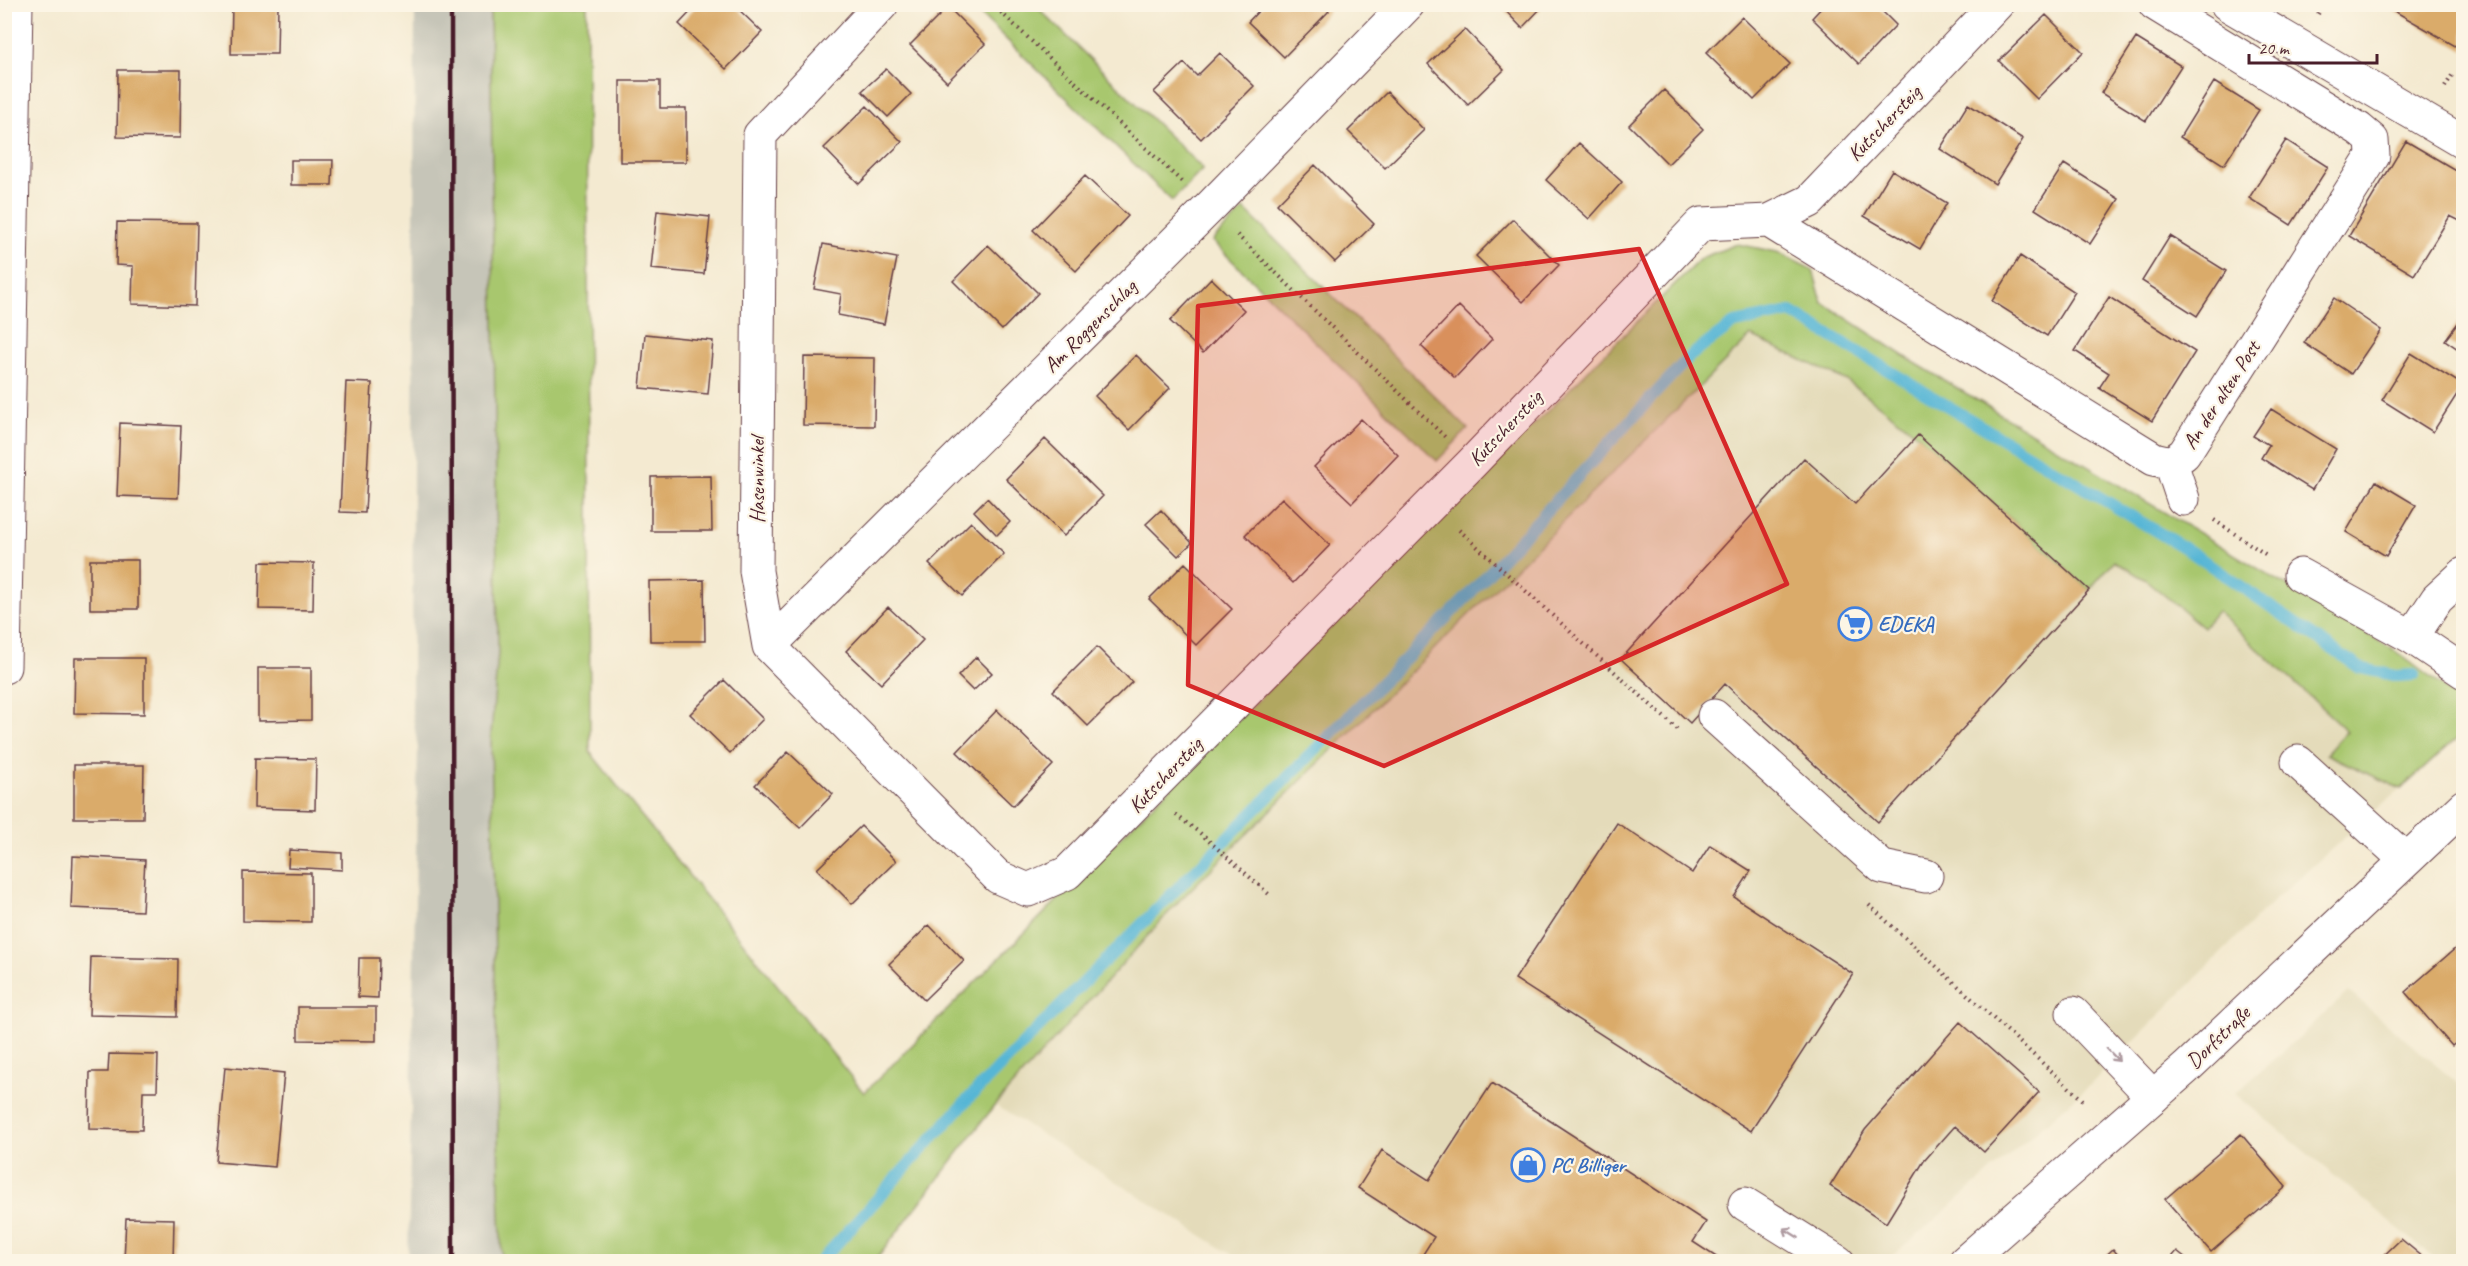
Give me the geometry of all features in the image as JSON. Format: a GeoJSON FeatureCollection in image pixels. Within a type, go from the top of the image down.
{"type":"FeatureCollection","features":[{"type":"Feature","properties":{"kind":"street"},"geometry":{"type":"LineString","coordinates":[[4,666],[16,4]]}},
{"type":"Feature","properties":{"kind":"street","name":"Hasenwinkel"},"geometry":{"type":"LineString","coordinates":[[769,646],[756,571],[760,135],[882,4]]}},
{"type":"Feature","properties":{"kind":"street","name":"Am Roggenschlag"},"geometry":{"type":"LineString","coordinates":[[769,646],[1209,208],[1407,4]]}},
{"type":"Feature","properties":{"kind":"street","name":"Kutschersteig"},"geometry":{"type":"LineString","coordinates":[[769,646],[998,877],[1028,890],[1067,873],[1472,463],[1701,224],[1769,221],[1810,201],[1997,4]]}},
{"type":"Feature","properties":{"kind":"street","name":"An der alten Post"},"geometry":{"type":"LineString","coordinates":[[1769,221],[2154,459],[2171,463],[2184,454],[2373,156],[2372,140],[2359,129],[2155,4]]}},
{"type":"Feature","properties":{"kind":"street"},"geometry":{"type":"LineString","coordinates":[[2227,4],[2463,143]]}},
{"type":"Feature","properties":{"kind":"street"},"geometry":{"type":"LineString","coordinates":[[2171,463],[2183,499]]}},
{"type":"Feature","properties":{"kind":"street"},"geometry":{"type":"LineString","coordinates":[[2412,638],[2437,600],[2463,574]]}},
{"type":"Feature","properties":{"kind":"street"},"geometry":{"type":"LineString","coordinates":[[2300,575],[2412,638],[2463,672]]}},
{"type":"Feature","properties":{"kind":"street"},"geometry":{"type":"LineString","coordinates":[[1714,716],[1882,867],[1926,876]]}},
{"type":"Feature","properties":{"kind":"street"},"geometry":{"type":"LineString","coordinates":[[2298,762],[2405,859]]}},
{"type":"Feature","properties":{"kind":"street","name":"Dorfstraße"},"geometry":{"type":"LineString","coordinates":[[1965,1262],[2153,1097],[2463,806]]}},
{"type":"Feature","properties":{"kind":"street"},"geometry":{"type":"LineString","coordinates":[[2073,1013],[2153,1097]]}},
{"type":"Feature","properties":{"kind":"street"},"geometry":{"type":"LineString","coordinates":[[1745,1204],[1838,1262]]}},
{"type":"Feature","properties":{"kind":"path"},"geometry":{"type":"LineString","coordinates":[[2183,499],[2300,575]]}},
{"type":"Feature","properties":{"kind":"path"},"geometry":{"type":"LineString","coordinates":[[1478,547],[1522,587]]}},
{"type":"Feature","properties":{"kind":"path"},"geometry":{"type":"LineString","coordinates":[[1200,832],[1271,896]]}},
{"type":"Feature","properties":{"kind":"highlighted area"},"geometry":{"type":"Polygon","coordinates":[[[1639,249],[1787,584],[1384,766],[1188,685],[1198,306],[1639,249]]]}},
{"type":"Feature","properties":{"kind":"shaded area"},"geometry":{"type":"Polygon","coordinates":[[[415,5],[490,5],[498,653],[491,735],[502,1261],[408,1262],[418,748],[412,711],[415,5]]]}},
{"type":"Feature","properties":{"kind":"shaded area"},"geometry":{"type":"Polygon","coordinates":[[[1790,314],[2463,733],[2275,899],[2089,1086],[1887,1261],[1242,1261],[995,1105],[1180,900],[1751,336],[1790,314]]]}},
{"type":"Feature","properties":{"kind":"shaded area"},"geometry":{"type":"Polygon","coordinates":[[[2349,992],[2463,1088],[2463,1261],[2438,1261],[2235,1094],[2349,992]]]}},
{"type":"Feature","properties":{"kind":"green space"},"geometry":{"type":"Polygon","coordinates":[[[490,5],[587,5],[590,752],[864,1093],[1701,258],[1737,244],[1777,252],[1813,270],[1822,302],[1912,361],[2394,650],[2463,702],[2463,733],[2401,789],[2326,754],[2347,731],[2217,611],[2203,627],[2146,580],[2114,561],[2089,590],[1918,435],[1847,381],[1751,336],[1180,900],[995,1105],[875,1261],[502,1261],[491,735],[498,653],[490,5]]]}},
{"type":"Feature","properties":{"kind":"green space"},"geometry":{"type":"Polygon","coordinates":[[[971,5],[1035,5],[1203,169],[1172,201],[971,5]]]}},
{"type":"Feature","properties":{"kind":"green space"},"geometry":{"type":"Polygon","coordinates":[[[1244,209],[1468,429],[1437,461],[1212,241],[1244,209]]]}},
{"type":"Feature","properties":{"kind":"building"},"geometry":{"type":"Polygon","coordinates":[[[232,4],[278,5],[277,54],[231,54],[232,4]]]}},
{"type":"Feature","properties":{"kind":"building"},"geometry":{"type":"Polygon","coordinates":[[[698,4],[733,4],[762,32],[726,69],[679,24],[698,4]]]}},
{"type":"Feature","properties":{"kind":"building"},"geometry":{"type":"Polygon","coordinates":[[[1265,4],[1323,4],[1329,11],[1284,57],[1248,22],[1265,4]]]}},
{"type":"Feature","properties":{"kind":"building"},"geometry":{"type":"Polygon","coordinates":[[[1499,4],[1545,4],[1522,28],[1499,4]]]}},
{"type":"Feature","properties":{"kind":"building"},"geometry":{"type":"Polygon","coordinates":[[[1825,4],[1875,4],[1896,25],[1859,64],[1812,18],[1825,4]]]}},
{"type":"Feature","properties":{"kind":"building"},"geometry":{"type":"Polygon","coordinates":[[[2382,4],[2464,4],[2464,51],[2382,4]]]}},
{"type":"Feature","properties":{"kind":"building"},"geometry":{"type":"Polygon","coordinates":[[[948,7],[985,44],[947,82],[910,45],[948,7]]]}},
{"type":"Feature","properties":{"kind":"building"},"geometry":{"type":"Polygon","coordinates":[[[2046,15],[2083,52],[2037,99],[1999,61],[2046,15]]]}},
{"type":"Feature","properties":{"kind":"building"},"geometry":{"type":"Polygon","coordinates":[[[1742,17],[1790,64],[1754,100],[1706,53],[1742,17]]]}},
{"type":"Feature","properties":{"kind":"building"},"geometry":{"type":"Polygon","coordinates":[[[1465,29],[1504,70],[1468,105],[1428,64],[1465,29]]]}},
{"type":"Feature","properties":{"kind":"building"},"geometry":{"type":"Polygon","coordinates":[[[2136,38],[2181,66],[2146,121],[2101,93],[2136,38]]]}},
{"type":"Feature","properties":{"kind":"building"},"geometry":{"type":"Polygon","coordinates":[[[1220,53],[1254,86],[1201,139],[1154,92],[1184,63],[1197,76],[1220,53]]]}},
{"type":"Feature","properties":{"kind":"building"},"geometry":{"type":"Polygon","coordinates":[[[886,69],[911,94],[888,117],[862,91],[886,69]]]}},
{"type":"Feature","properties":{"kind":"building"},"geometry":{"type":"Polygon","coordinates":[[[118,70],[181,70],[180,138],[117,137],[118,70]]]}},
{"type":"Feature","properties":{"kind":"building"},"geometry":{"type":"Polygon","coordinates":[[[620,81],[660,81],[660,108],[686,108],[686,162],[620,162],[620,81]]]}},
{"type":"Feature","properties":{"kind":"building"},"geometry":{"type":"Polygon","coordinates":[[[2214,82],[2259,110],[2224,165],[2180,137],[2214,82]]]}},
{"type":"Feature","properties":{"kind":"building"},"geometry":{"type":"Polygon","coordinates":[[[1664,90],[1703,129],[1668,164],[1629,125],[1664,90]]]}},
{"type":"Feature","properties":{"kind":"building"},"geometry":{"type":"Polygon","coordinates":[[[1387,92],[1424,130],[1385,168],[1348,131],[1387,92]]]}},
{"type":"Feature","properties":{"kind":"building"},"geometry":{"type":"Polygon","coordinates":[[[1968,104],[2023,139],[1995,184],[1940,149],[1968,104]]]}},
{"type":"Feature","properties":{"kind":"building"},"geometry":{"type":"Polygon","coordinates":[[[867,106],[902,142],[859,184],[824,148],[867,106]]]}},
{"type":"Feature","properties":{"kind":"building"},"geometry":{"type":"Polygon","coordinates":[[[2286,140],[2328,167],[2291,225],[2249,198],[2286,140]]]}},
{"type":"Feature","properties":{"kind":"building"},"geometry":{"type":"Polygon","coordinates":[[[2406,141],[2464,175],[2464,223],[2450,216],[2414,275],[2349,236],[2406,141]]]}},
{"type":"Feature","properties":{"kind":"building"},"geometry":{"type":"Polygon","coordinates":[[[1579,143],[1622,182],[1589,219],[1546,180],[1579,143]]]}},
{"type":"Feature","properties":{"kind":"building"},"geometry":{"type":"Polygon","coordinates":[[[291,160],[333,160],[332,185],[291,185],[291,160]]]}},
{"type":"Feature","properties":{"kind":"building"},"geometry":{"type":"Polygon","coordinates":[[[2064,164],[2119,199],[2090,244],[2035,209],[2064,164]]]}},
{"type":"Feature","properties":{"kind":"building"},"geometry":{"type":"Polygon","coordinates":[[[1315,165],[1374,224],[1335,262],[1277,204],[1315,165]]]}},
{"type":"Feature","properties":{"kind":"building"},"geometry":{"type":"Polygon","coordinates":[[[1892,170],[1947,203],[1920,249],[1864,216],[1892,170]]]}},
{"type":"Feature","properties":{"kind":"building"},"geometry":{"type":"Polygon","coordinates":[[[1085,176],[1128,216],[1076,271],[1033,230],[1085,176]]]}},
{"type":"Feature","properties":{"kind":"building"},"geometry":{"type":"Polygon","coordinates":[[[657,211],[710,217],[704,274],[651,269],[657,211]]]}},
{"type":"Feature","properties":{"kind":"building"},"geometry":{"type":"Polygon","coordinates":[[[1513,219],[1559,265],[1523,302],[1476,256],[1513,219]]]}},
{"type":"Feature","properties":{"kind":"building"},"geometry":{"type":"Polygon","coordinates":[[[117,222],[197,223],[195,306],[132,304],[133,266],[116,265],[117,222]]]}},
{"type":"Feature","properties":{"kind":"building"},"geometry":{"type":"Polygon","coordinates":[[[2170,236],[2226,271],[2197,316],[2142,281],[2170,236]]]}},
{"type":"Feature","properties":{"kind":"building"},"geometry":{"type":"Polygon","coordinates":[[[823,244],[897,258],[884,324],[838,315],[841,294],[814,289],[823,244]]]}},
{"type":"Feature","properties":{"kind":"building"},"geometry":{"type":"Polygon","coordinates":[[[988,245],[1038,293],[1002,330],[953,281],[988,245]]]}},
{"type":"Feature","properties":{"kind":"building"},"geometry":{"type":"Polygon","coordinates":[[[2020,256],[2075,292],[2047,336],[1992,301],[2020,256]]]}},
{"type":"Feature","properties":{"kind":"building"},"geometry":{"type":"Polygon","coordinates":[[[1211,278],[1244,310],[1203,353],[1170,321],[1211,278]]]}},
{"type":"Feature","properties":{"kind":"building"},"geometry":{"type":"Polygon","coordinates":[[[2109,297],[2195,352],[2152,421],[2099,388],[2109,373],[2075,351],[2109,297]]]}},
{"type":"Feature","properties":{"kind":"building"},"geometry":{"type":"Polygon","coordinates":[[[2334,298],[2381,330],[2351,374],[2304,343],[2334,298]]]}},
{"type":"Feature","properties":{"kind":"building"},"geometry":{"type":"Polygon","coordinates":[[[1459,306],[1492,339],[1455,378],[1421,346],[1459,306]]]}},
{"type":"Feature","properties":{"kind":"building"},"geometry":{"type":"Polygon","coordinates":[[[2464,315],[2464,353],[2445,340],[2464,315]]]}},
{"type":"Feature","properties":{"kind":"building"},"geometry":{"type":"Polygon","coordinates":[[[645,334],[713,341],[708,394],[640,388],[645,334]]]}},
{"type":"Feature","properties":{"kind":"building"},"geometry":{"type":"Polygon","coordinates":[[[2411,353],[2463,385],[2433,432],[2382,400],[2411,353]]]}},
{"type":"Feature","properties":{"kind":"building"},"geometry":{"type":"Polygon","coordinates":[[[1136,355],[1170,388],[1129,430],[1095,396],[1136,355]]]}},
{"type":"Feature","properties":{"kind":"building"},"geometry":{"type":"Polygon","coordinates":[[[804,357],[875,358],[874,426],[803,425],[804,357]]]}},
{"type":"Feature","properties":{"kind":"building"},"geometry":{"type":"Polygon","coordinates":[[[346,382],[372,383],[365,513],[340,512],[346,382]]]}},
{"type":"Feature","properties":{"kind":"building"},"geometry":{"type":"Polygon","coordinates":[[[2271,409],[2336,449],[2312,490],[2261,458],[2269,445],[2253,436],[2271,409]]]}},
{"type":"Feature","properties":{"kind":"building"},"geometry":{"type":"Polygon","coordinates":[[[1361,419],[1398,455],[1352,503],[1314,467],[1361,419]]]}},
{"type":"Feature","properties":{"kind":"building"},"geometry":{"type":"Polygon","coordinates":[[[120,423],[181,426],[178,498],[117,496],[120,423]]]}},
{"type":"Feature","properties":{"kind":"building","name":"EDEKA"},"geometry":{"type":"Polygon","coordinates":[[[1918,435],[2089,590],[1878,822],[1725,684],[1690,723],[1621,659],[1804,458],[1855,504],[1918,435]]]}},
{"type":"Feature","properties":{"kind":"building"},"geometry":{"type":"Polygon","coordinates":[[[1045,439],[1103,496],[1064,536],[1006,479],[1045,439]]]}},
{"type":"Feature","properties":{"kind":"building"},"geometry":{"type":"Polygon","coordinates":[[[711,476],[712,531],[651,531],[651,477],[711,476]]]}},
{"type":"Feature","properties":{"kind":"building"},"geometry":{"type":"Polygon","coordinates":[[[2376,481],[2416,505],[2386,556],[2346,532],[2376,481]]]}},
{"type":"Feature","properties":{"kind":"building"},"geometry":{"type":"Polygon","coordinates":[[[987,498],[1010,522],[997,535],[974,511],[987,498]]]}},
{"type":"Feature","properties":{"kind":"building"},"geometry":{"type":"Polygon","coordinates":[[[1282,498],[1330,545],[1293,583],[1245,535],[1282,498]]]}},
{"type":"Feature","properties":{"kind":"building"},"geometry":{"type":"Polygon","coordinates":[[[1161,510],[1192,543],[1178,556],[1146,524],[1161,510]]]}},
{"type":"Feature","properties":{"kind":"building"},"geometry":{"type":"Polygon","coordinates":[[[971,522],[1004,554],[962,596],[929,564],[971,522]]]}},
{"type":"Feature","properties":{"kind":"building"},"geometry":{"type":"Polygon","coordinates":[[[90,560],[138,560],[138,609],[90,609],[90,560]]]}},
{"type":"Feature","properties":{"kind":"building"},"geometry":{"type":"Polygon","coordinates":[[[260,562],[314,563],[313,610],[259,609],[260,562]]]}},
{"type":"Feature","properties":{"kind":"building"},"geometry":{"type":"Polygon","coordinates":[[[1185,563],[1232,609],[1196,645],[1149,599],[1185,563]]]}},
{"type":"Feature","properties":{"kind":"building"},"geometry":{"type":"Polygon","coordinates":[[[704,580],[705,641],[650,641],[649,581],[704,580]]]}},
{"type":"Feature","properties":{"kind":"building"},"geometry":{"type":"Polygon","coordinates":[[[888,607],[923,640],[881,684],[846,651],[888,607]]]}},
{"type":"Feature","properties":{"kind":"building"},"geometry":{"type":"Polygon","coordinates":[[[1097,647],[1132,682],[1088,726],[1053,691],[1097,647]]]}},
{"type":"Feature","properties":{"kind":"building"},"geometry":{"type":"Polygon","coordinates":[[[976,657],[992,673],[973,691],[958,676],[976,657]]]}},
{"type":"Feature","properties":{"kind":"building"},"geometry":{"type":"Polygon","coordinates":[[[75,658],[144,658],[144,714],[74,713],[75,658]]]}},
{"type":"Feature","properties":{"kind":"building"},"geometry":{"type":"Polygon","coordinates":[[[258,668],[311,668],[311,720],[258,721],[258,668]]]}},
{"type":"Feature","properties":{"kind":"building"},"geometry":{"type":"Polygon","coordinates":[[[724,680],[763,719],[730,753],[690,714],[724,680]]]}},
{"type":"Feature","properties":{"kind":"building"},"geometry":{"type":"Polygon","coordinates":[[[997,710],[1053,765],[1013,806],[957,752],[997,710]]]}},
{"type":"Feature","properties":{"kind":"building"},"geometry":{"type":"Polygon","coordinates":[[[788,752],[833,794],[800,828],[755,785],[788,752]]]}},
{"type":"Feature","properties":{"kind":"building"},"geometry":{"type":"Polygon","coordinates":[[[255,758],[316,759],[315,810],[254,808],[255,758]]]}},
{"type":"Feature","properties":{"kind":"building"},"geometry":{"type":"Polygon","coordinates":[[[74,765],[144,765],[143,818],[74,818],[74,765]]]}},
{"type":"Feature","properties":{"kind":"building"},"geometry":{"type":"Polygon","coordinates":[[[1617,823],[1692,873],[1710,845],[1751,871],[1734,897],[1853,974],[1751,1131],[1515,979],[1617,823]]]}},
{"type":"Feature","properties":{"kind":"building"},"geometry":{"type":"Polygon","coordinates":[[[861,826],[896,861],[852,904],[817,869],[861,826]]]}},
{"type":"Feature","properties":{"kind":"building"},"geometry":{"type":"Polygon","coordinates":[[[289,850],[342,853],[342,870],[288,867],[289,850]]]}},
{"type":"Feature","properties":{"kind":"building"},"geometry":{"type":"Polygon","coordinates":[[[73,856],[145,860],[142,911],[71,908],[73,856]]]}},
{"type":"Feature","properties":{"kind":"building"},"geometry":{"type":"Polygon","coordinates":[[[243,872],[311,873],[311,922],[243,921],[243,872]]]}},
{"type":"Feature","properties":{"kind":"building"},"geometry":{"type":"Polygon","coordinates":[[[929,925],[964,961],[924,1000],[889,964],[929,925]]]}},
{"type":"Feature","properties":{"kind":"building"},"geometry":{"type":"Polygon","coordinates":[[[2464,941],[2464,1036],[2452,1046],[2405,992],[2464,941]]]}},
{"type":"Feature","properties":{"kind":"building"},"geometry":{"type":"Polygon","coordinates":[[[91,957],[178,959],[177,1017],[89,1015],[91,957]]]}},
{"type":"Feature","properties":{"kind":"building"},"geometry":{"type":"Polygon","coordinates":[[[359,958],[379,958],[378,998],[358,997],[359,958]]]}},
{"type":"Feature","properties":{"kind":"building"},"geometry":{"type":"Polygon","coordinates":[[[298,1007],[376,1007],[376,1041],[298,1040],[298,1007]]]}},
{"type":"Feature","properties":{"kind":"building"},"geometry":{"type":"Polygon","coordinates":[[[1960,1022],[2039,1092],[1984,1152],[1955,1126],[1924,1161],[1886,1223],[1830,1186],[1865,1130],[1960,1022]]]}},
{"type":"Feature","properties":{"kind":"building"},"geometry":{"type":"Polygon","coordinates":[[[109,1054],[158,1055],[157,1091],[143,1091],[142,1130],[89,1129],[90,1072],[108,1072],[109,1054]]]}},
{"type":"Feature","properties":{"kind":"building"},"geometry":{"type":"Polygon","coordinates":[[[225,1067],[284,1073],[275,1167],[216,1162],[225,1067]]]}},
{"type":"Feature","properties":{"kind":"building","name":"PC Billiger"},"geometry":{"type":"Polygon","coordinates":[[[1492,1083],[1706,1222],[1693,1242],[1724,1262],[1418,1262],[1434,1237],[1358,1188],[1382,1150],[1429,1180],[1492,1083]]]}},
{"type":"Feature","properties":{"kind":"building"},"geometry":{"type":"Polygon","coordinates":[[[2241,1134],[2286,1187],[2211,1252],[2165,1199],[2241,1134]]]}},
{"type":"Feature","properties":{"kind":"building"},"geometry":{"type":"Polygon","coordinates":[[[126,1218],[174,1219],[173,1262],[124,1261],[126,1218]]]}},
{"type":"Feature","properties":{"kind":"building"},"geometry":{"type":"Polygon","coordinates":[[[2401,1239],[2429,1262],[2377,1262],[2401,1239]]]}},
{"type":"Feature","properties":{"kind":"building"},"geometry":{"type":"Polygon","coordinates":[[[2113,1249],[2124,1262],[2099,1262],[2113,1249]]]}},
{"type":"Feature","properties":{"kind":"building"},"geometry":{"type":"Polygon","coordinates":[[[2177,1251],[2191,1262],[2168,1262],[2177,1251]]]}},
{"type":"Feature","properties":{"kind":"waterway"},"geometry":{"type":"LineString","coordinates":[[820,1262],[968,1099],[1463,601],[1690,356],[1735,323],[1791,312],[2191,552],[2360,668],[2397,676],[2414,675]]}},
{"type":"Feature","properties":{"kind":"railway"},"geometry":{"type":"LineString","coordinates":[[451,4],[453,1262]]}},
{"type":"Feature","properties":{"kind":"place","name":"EDEKA"},"geometry":{"type":"Point","coordinates":[1855,624]}},
{"type":"Feature","properties":{"kind":"place","name":"PC Billiger"},"geometry":{"type":"Point","coordinates":[1528,1165]}}]}
